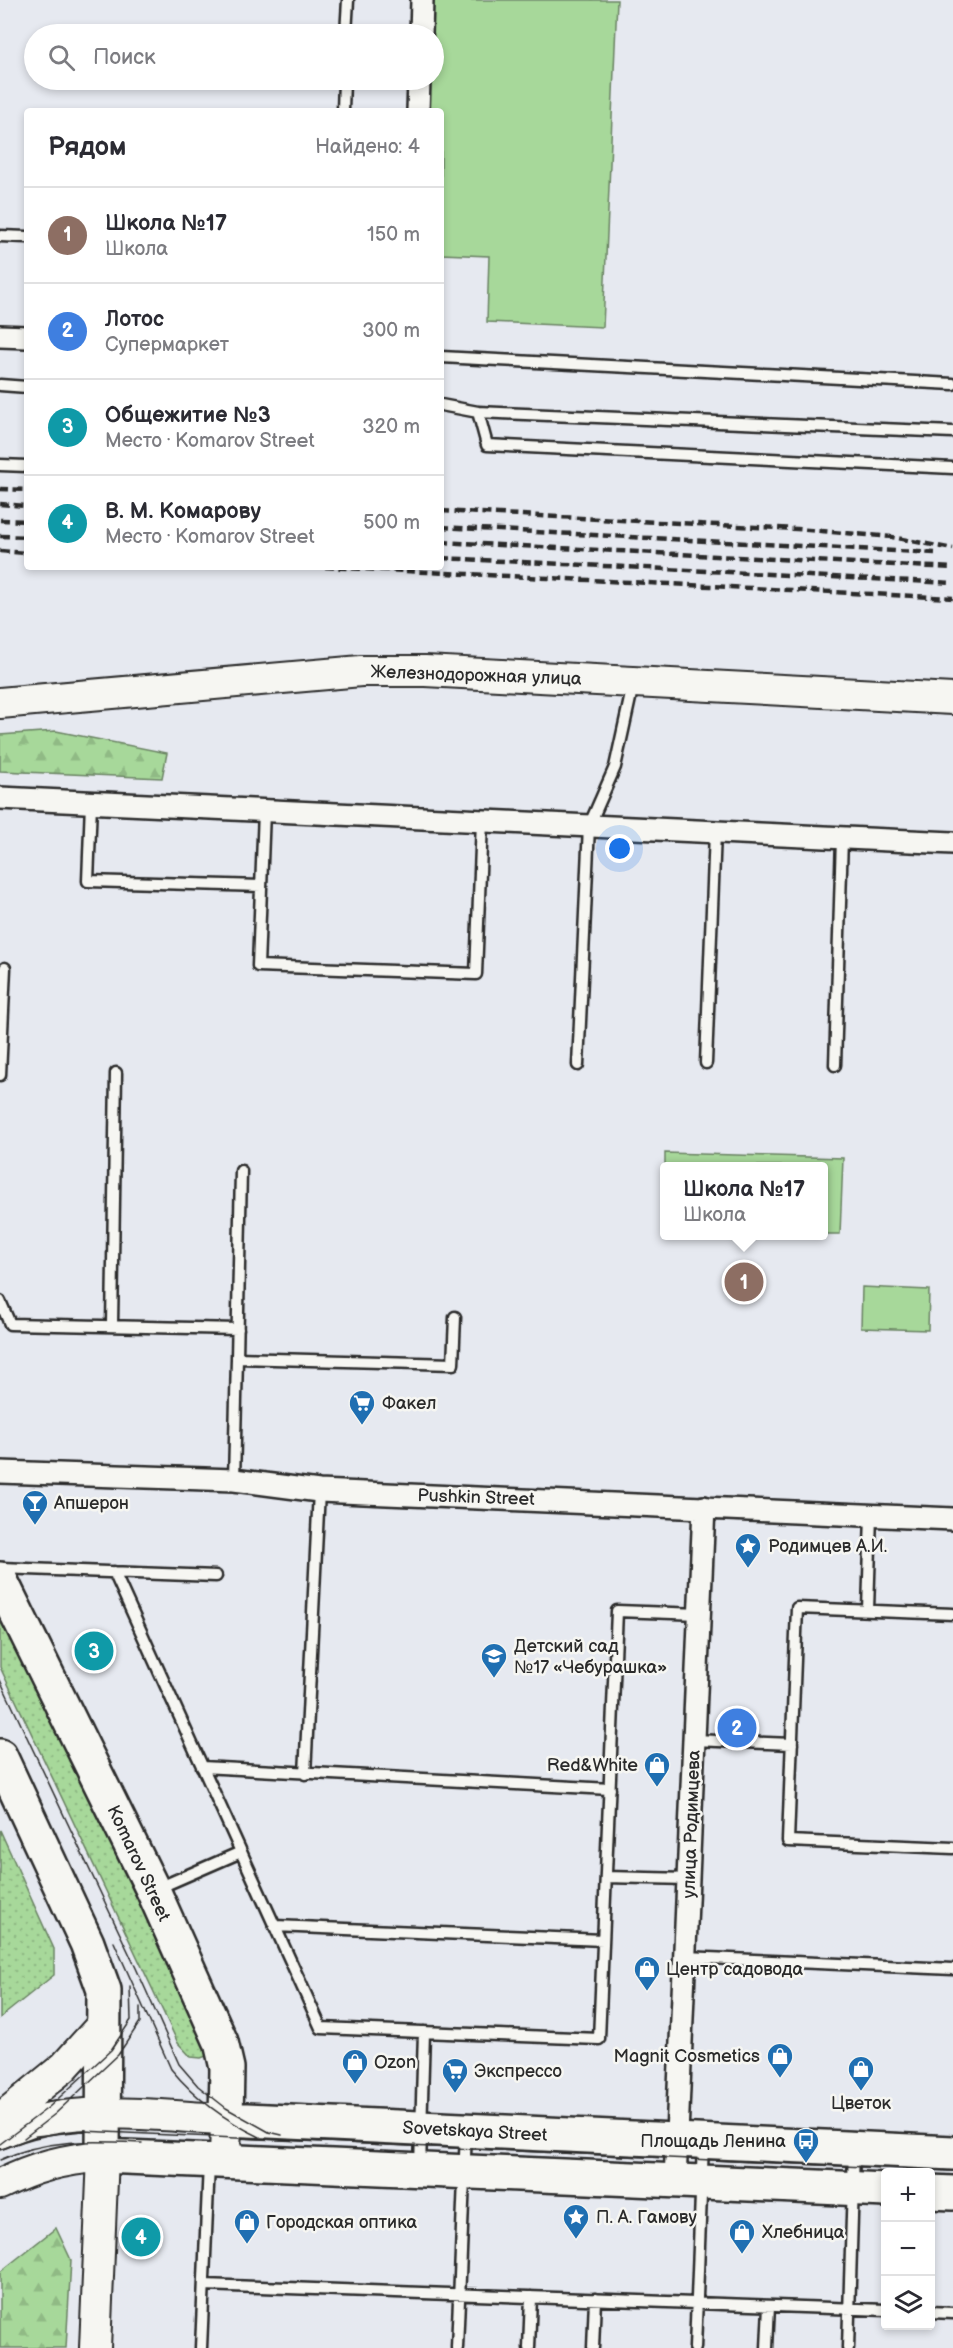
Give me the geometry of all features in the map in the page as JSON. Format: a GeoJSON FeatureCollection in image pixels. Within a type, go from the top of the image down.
{"type":"FeatureCollection","features":[{"type":"Feature","properties":{"kind":"main road","name":"Железнодорожная улица"},"geometry":{"type":"LineString","coordinates":[[0,703],[361,671],[425,671],[953,699]]}},
{"type":"Feature","properties":{"kind":"main road","name":"Komarov Street"},"geometry":{"type":"LineString","coordinates":[[0,1579],[153,1890],[221,2042],[227,2068],[226,2119],[217,2161]]}},
{"type":"Feature","properties":{"kind":"main road"},"geometry":{"type":"LineString","coordinates":[[0,1756],[87,1943],[104,1990],[103,2156],[95,2348]]}},
{"type":"Feature","properties":{"kind":"main road"},"geometry":{"type":"LineString","coordinates":[[0,2119],[64,2067],[102,2025]]}},
{"type":"Feature","properties":{"kind":"main road","name":"Sovetskaya Street"},"geometry":{"type":"LineString","coordinates":[[0,2133],[22,2123],[51,2117],[104,2113],[953,2153]]}},
{"type":"Feature","properties":{"kind":"main road"},"geometry":{"type":"LineString","coordinates":[[0,2184],[29,2170],[66,2159],[103,2156],[881,2190]]}},
{"type":"Feature","properties":{"kind":"main road"},"geometry":{"type":"LineString","coordinates":[[935,2192],[953,2193]]}},
{"type":"Feature","properties":{"kind":"street"},"geometry":{"type":"LineString","coordinates":[[421,24],[422,0]]}},
{"type":"Feature","properties":{"kind":"street"},"geometry":{"type":"LineString","coordinates":[[418,108],[419,90]]}},
{"type":"Feature","properties":{"kind":"street"},"geometry":{"type":"LineString","coordinates":[[0,336],[24,337]]}},
{"type":"Feature","properties":{"kind":"street"},"geometry":{"type":"LineString","coordinates":[[0,798],[953,843]]}},
{"type":"Feature","properties":{"kind":"street","name":"Pushkin Street"},"geometry":{"type":"LineString","coordinates":[[0,1472],[234,1480],[319,1491],[953,1518]]}},
{"type":"Feature","properties":{"kind":"street","name":"улица Родимцева"},"geometry":{"type":"LineString","coordinates":[[688,2181],[690,2141],[685,1957],[704,1507]]}},
{"type":"Feature","properties":{"kind":"lane"},"geometry":{"type":"LineString","coordinates":[[347,24],[348,0]]}},
{"type":"Feature","properties":{"kind":"lane"},"geometry":{"type":"LineString","coordinates":[[343,108],[344,90]]}},
{"type":"Feature","properties":{"kind":"lane"},"geometry":{"type":"LineString","coordinates":[[0,236],[24,237]]}},
{"type":"Feature","properties":{"kind":"lane"},"geometry":{"type":"LineString","coordinates":[[444,357],[953,384]]}},
{"type":"Feature","properties":{"kind":"lane"},"geometry":{"type":"LineString","coordinates":[[0,385],[24,387]]}},
{"type":"Feature","properties":{"kind":"lane"},"geometry":{"type":"LineString","coordinates":[[444,406],[478,412],[953,432]]}},
{"type":"Feature","properties":{"kind":"lane"},"geometry":{"type":"LineString","coordinates":[[478,412],[487,445],[953,468]]}},
{"type":"Feature","properties":{"kind":"lane"},"geometry":{"type":"LineString","coordinates":[[0,465],[24,466]]}},
{"type":"Feature","properties":{"kind":"lane"},"geometry":{"type":"LineString","coordinates":[[578,1065],[589,826],[615,767],[633,682]]}},
{"type":"Feature","properties":{"kind":"lane"},"geometry":{"type":"LineString","coordinates":[[91,803],[88,881],[261,886]]}},
{"type":"Feature","properties":{"kind":"lane"},"geometry":{"type":"LineString","coordinates":[[264,811],[258,966],[476,974],[482,821]]}},
{"type":"Feature","properties":{"kind":"lane"},"geometry":{"type":"LineString","coordinates":[[706,1063],[715,832]]}},
{"type":"Feature","properties":{"kind":"lane"},"geometry":{"type":"LineString","coordinates":[[835,1065],[842,838]]}},
{"type":"Feature","properties":{"kind":"lane"},"geometry":{"type":"LineString","coordinates":[[0,1075],[5,968]]}},
{"type":"Feature","properties":{"kind":"lane"},"geometry":{"type":"LineString","coordinates":[[112,1325],[116,1073]]}},
{"type":"Feature","properties":{"kind":"lane"},"geometry":{"type":"LineString","coordinates":[[234,1480],[241,1171]]}},
{"type":"Feature","properties":{"kind":"lane"},"geometry":{"type":"LineString","coordinates":[[0,1301],[10,1324],[238,1329]]}},
{"type":"Feature","properties":{"kind":"lane"},"geometry":{"type":"LineString","coordinates":[[237,1358],[453,1364],[455,1317]]}},
{"type":"Feature","properties":{"kind":"lane"},"geometry":{"type":"LineString","coordinates":[[305,1774],[319,1491]]}},
{"type":"Feature","properties":{"kind":"lane"},"geometry":{"type":"LineString","coordinates":[[868,1610],[871,1515]]}},
{"type":"Feature","properties":{"kind":"lane"},"geometry":{"type":"LineString","coordinates":[[0,1568],[216,1576]]}},
{"type":"Feature","properties":{"kind":"lane"},"geometry":{"type":"LineString","coordinates":[[114,1572],[321,2028],[599,2039],[617,1611],[700,1614]]}},
{"type":"Feature","properties":{"kind":"lane"},"geometry":{"type":"LineString","coordinates":[[953,1614],[797,1608],[788,1841],[953,1848]]}},
{"type":"Feature","properties":{"kind":"lane"},"geometry":{"type":"LineString","coordinates":[[694,1740],[792,1744]]}},
{"type":"Feature","properties":{"kind":"lane"},"geometry":{"type":"LineString","coordinates":[[202,1767],[610,1789]]}},
{"type":"Feature","properties":{"kind":"lane"},"geometry":{"type":"LineString","coordinates":[[153,1890],[241,1852]]}},
{"type":"Feature","properties":{"kind":"lane"},"geometry":{"type":"LineString","coordinates":[[606,1877],[688,1879]]}},
{"type":"Feature","properties":{"kind":"lane"},"geometry":{"type":"LineString","coordinates":[[274,1926],[603,1940]]}},
{"type":"Feature","properties":{"kind":"lane"},"geometry":{"type":"LineString","coordinates":[[685,1957],[953,1969]]}},
{"type":"Feature","properties":{"kind":"lane"},"geometry":{"type":"LineString","coordinates":[[420,2170],[424,2032]]}},
{"type":"Feature","properties":{"kind":"lane"},"geometry":{"type":"LineString","coordinates":[[457,2348],[466,2130]]}},
{"type":"Feature","properties":{"kind":"lane"},"geometry":{"type":"LineString","coordinates":[[848,2348],[854,2149]]}},
{"type":"Feature","properties":{"kind":"lane"},"geometry":{"type":"LineString","coordinates":[[201,2348],[204,2285],[217,2161]]}},
{"type":"Feature","properties":{"kind":"lane"},"geometry":{"type":"LineString","coordinates":[[688,2181],[697,2303],[695,2348]]}},
{"type":"Feature","properties":{"kind":"lane"},"geometry":{"type":"LineString","coordinates":[[204,2285],[881,2310]]}},
{"type":"Feature","properties":{"kind":"lane"},"geometry":{"type":"LineString","coordinates":[[529,2348],[531,2297]]}},
{"type":"Feature","properties":{"kind":"lane"},"geometry":{"type":"LineString","coordinates":[[593,2348],[595,2299]]}},
{"type":"Feature","properties":{"kind":"lane"},"geometry":{"type":"LineString","coordinates":[[767,2348],[769,2306]]}},
{"type":"Feature","properties":{"kind":"lane"},"geometry":{"type":"LineString","coordinates":[[935,2312],[953,2313]]}},
{"type":"Feature","properties":{"kind":"green space"},"geometry":{"type":"Polygon","coordinates":[[[433,0],[617,0],[603,327],[487,322],[489,256],[444,254],[444,108],[428,108],[429,90],[444,90],[444,24],[432,24],[433,0]]]}},
{"type":"Feature","properties":{"kind":"green space"},"geometry":{"type":"Polygon","coordinates":[[[56,731],[167,753],[162,778],[0,771],[0,735],[56,731]]]}},
{"type":"Feature","properties":{"kind":"green space"},"geometry":{"type":"Polygon","coordinates":[[[665,1153],[843,1158],[840,1234],[828,1234],[828,1162],[665,1162],[665,1153]]]}},
{"type":"Feature","properties":{"kind":"green space"},"geometry":{"type":"Polygon","coordinates":[[[862,1287],[929,1290],[928,1330],[861,1328],[862,1287]]]}},
{"type":"Feature","properties":{"kind":"green space"},"geometry":{"type":"Polygon","coordinates":[[[0,1593],[212,2054],[201,2058],[191,2057],[178,2043],[0,1667],[0,1593]]]}},
{"type":"Feature","properties":{"kind":"green space"},"geometry":{"type":"Polygon","coordinates":[[[0,1830],[54,1949],[54,1975],[0,2018],[0,1830]]]}},
{"type":"Feature","properties":{"kind":"green space"},"geometry":{"type":"Polygon","coordinates":[[[56,2228],[71,2260],[66,2348],[0,2348],[0,2272],[56,2228]]]}},
{"type":"Feature","properties":{"kind":"tram line"},"geometry":{"type":"LineString","coordinates":[[0,1680],[179,2064],[198,2086],[226,2108],[269,2132],[282,2135]]}},
{"type":"Feature","properties":{"kind":"tram line"},"geometry":{"type":"LineString","coordinates":[[114,1942],[171,2069],[190,2090],[212,2108],[235,2124],[260,2137]]}},
{"type":"Feature","properties":{"kind":"tram line"},"geometry":{"type":"LineString","coordinates":[[0,2144],[49,2107],[111,2050],[131,2020],[130,1986]]}},
{"type":"Feature","properties":{"kind":"tram line"},"geometry":{"type":"LineString","coordinates":[[24,2138],[55,2114],[118,2055],[140,2022],[140,2007]]}},
{"type":"Feature","properties":{"kind":"tram line"},"geometry":{"type":"LineString","coordinates":[[0,2150],[36,2136],[83,2131],[953,2171]]}},
{"type":"Feature","properties":{"kind":"tram line"},"geometry":{"type":"LineString","coordinates":[[0,2160],[52,2144],[142,2143]]}},
{"type":"Feature","properties":{"kind":"railway"},"geometry":{"type":"LineString","coordinates":[[0,489],[24,490]]}},
{"type":"Feature","properties":{"kind":"railway"},"geometry":{"type":"LineString","coordinates":[[0,504],[24,506]]}},
{"type":"Feature","properties":{"kind":"railway"},"geometry":{"type":"LineString","coordinates":[[444,511],[797,529],[892,537],[953,549]]}},
{"type":"Feature","properties":{"kind":"railway"},"geometry":{"type":"LineString","coordinates":[[0,520],[24,521]]}},
{"type":"Feature","properties":{"kind":"railway"},"geometry":{"type":"LineString","coordinates":[[444,527],[935,553]]}},
{"type":"Feature","properties":{"kind":"railway"},"geometry":{"type":"LineString","coordinates":[[0,536],[24,537]]}},
{"type":"Feature","properties":{"kind":"railway"},"geometry":{"type":"LineString","coordinates":[[444,542],[953,568]]}},
{"type":"Feature","properties":{"kind":"railway"},"geometry":{"type":"LineString","coordinates":[[0,551],[24,553]]}},
{"type":"Feature","properties":{"kind":"railway"},"geometry":{"type":"LineString","coordinates":[[444,558],[953,583]]}},
{"type":"Feature","properties":{"kind":"railway"},"geometry":{"type":"LineString","coordinates":[[386,570],[953,598]]}},
{"type":"Feature","properties":{"kind":"place","name":"Школа №17"},"geometry":{"type":"Point","coordinates":[744,1282]}},
{"type":"Feature","properties":{"kind":"place","name":"Факел"},"geometry":{"type":"Point","coordinates":[362,1426]}},
{"type":"Feature","properties":{"kind":"place","name":"Апшерон"},"geometry":{"type":"Point","coordinates":[35,1526]}},
{"type":"Feature","properties":{"kind":"place","name":"Родимцев А.И."},"geometry":{"type":"Point","coordinates":[748,1569]}},
{"type":"Feature","properties":{"kind":"place","name":"Общежитие №3"},"geometry":{"type":"Point","coordinates":[94,1651]}},
{"type":"Feature","properties":{"kind":"place","name":"Детский сад №17 «Чебурашка»"},"geometry":{"type":"Point","coordinates":[494,1679]}},
{"type":"Feature","properties":{"kind":"place","name":"Лотос"},"geometry":{"type":"Point","coordinates":[737,1728]}},
{"type":"Feature","properties":{"kind":"place","name":"Red&White"},"geometry":{"type":"Point","coordinates":[657,1788]}},
{"type":"Feature","properties":{"kind":"place","name":"Центр садовода"},"geometry":{"type":"Point","coordinates":[647,1992]}},
{"type":"Feature","properties":{"kind":"place","name":"Magnit Cosmetics"},"geometry":{"type":"Point","coordinates":[780,2079]}},
{"type":"Feature","properties":{"kind":"place","name":"Ozon"},"geometry":{"type":"Point","coordinates":[355,2085]}},
{"type":"Feature","properties":{"kind":"place","name":"Цветок"},"geometry":{"type":"Point","coordinates":[861,2092]}},
{"type":"Feature","properties":{"kind":"place","name":"Экспрессо"},"geometry":{"type":"Point","coordinates":[455,2094]}},
{"type":"Feature","properties":{"kind":"place","name":"Площадь Ленина"},"geometry":{"type":"Point","coordinates":[806,2164]}},
{"type":"Feature","properties":{"kind":"place","name":"В. М. Комарову"},"geometry":{"type":"Point","coordinates":[141,2237]}},
{"type":"Feature","properties":{"kind":"place","name":"П. А. Гамову"},"geometry":{"type":"Point","coordinates":[576,2240]}},
{"type":"Feature","properties":{"kind":"place","name":"Городская оптика"},"geometry":{"type":"Point","coordinates":[247,2245]}},
{"type":"Feature","properties":{"kind":"place","name":"Хлебница"},"geometry":{"type":"Point","coordinates":[742,2255]}}]}
